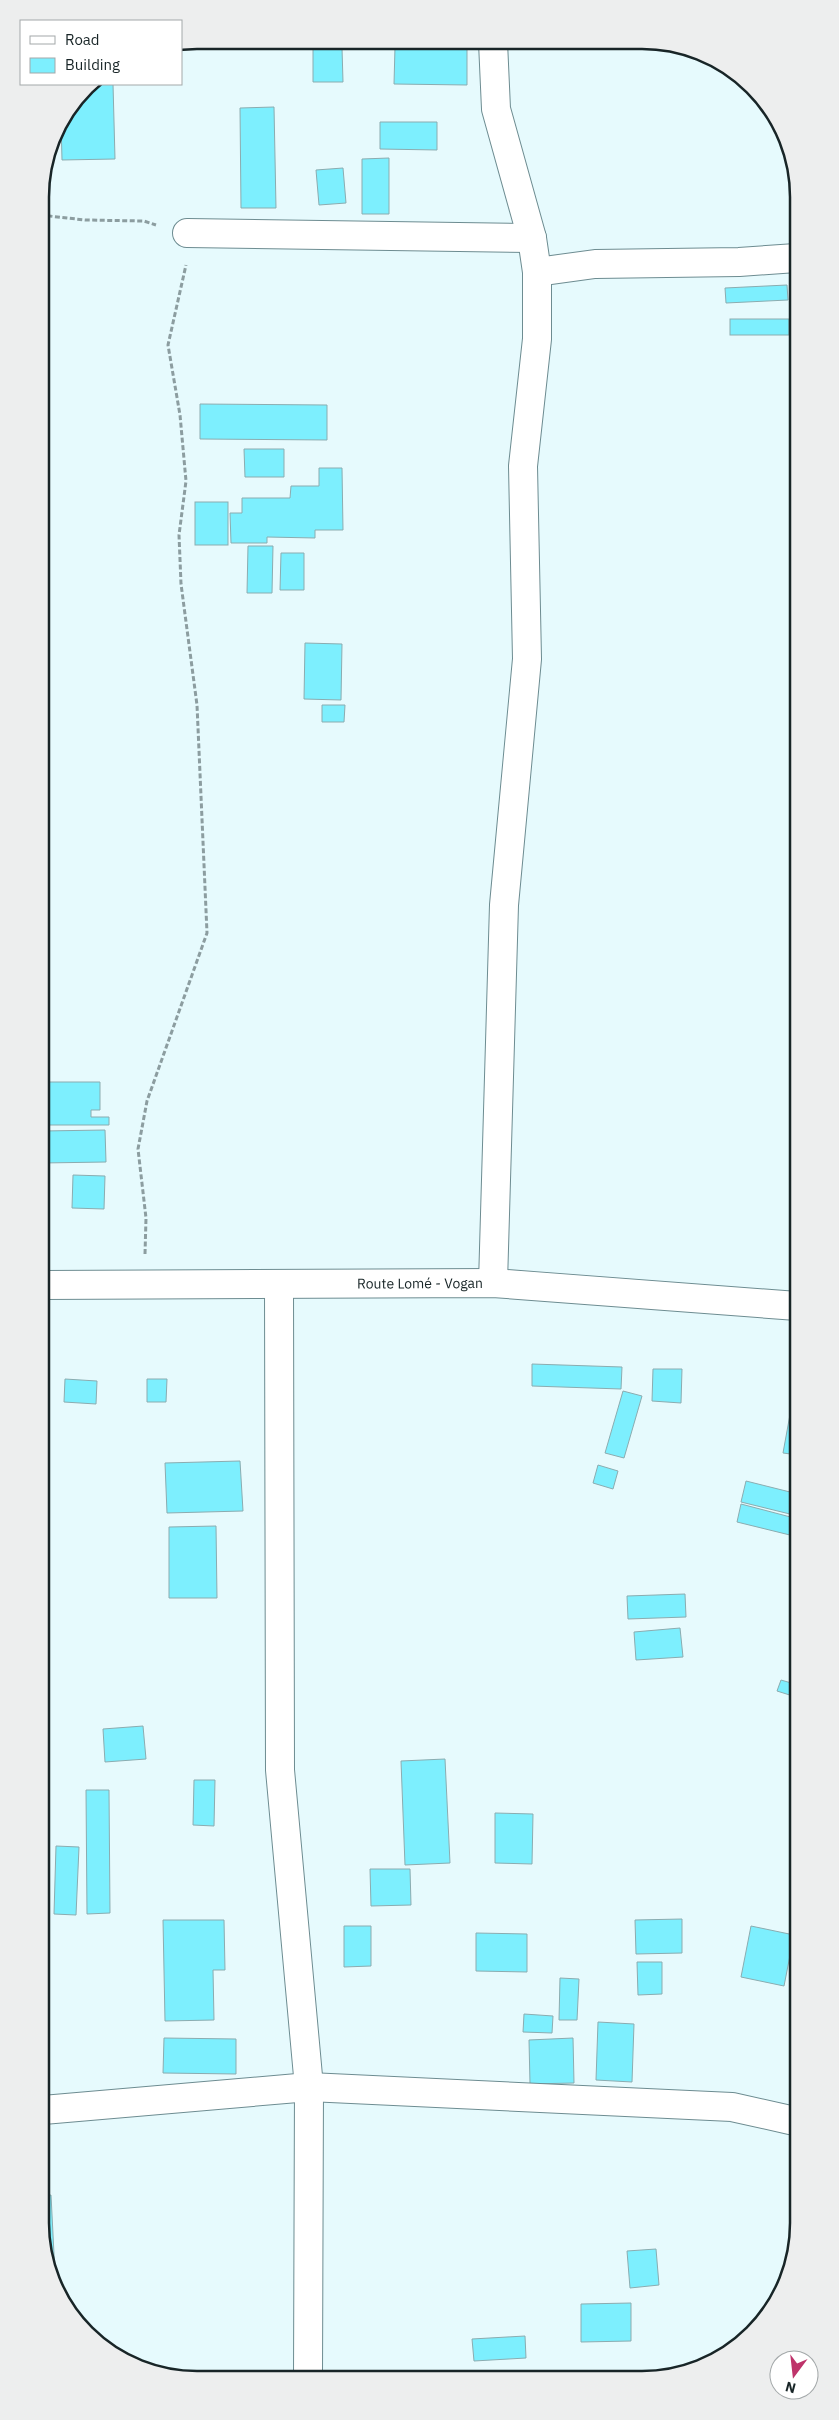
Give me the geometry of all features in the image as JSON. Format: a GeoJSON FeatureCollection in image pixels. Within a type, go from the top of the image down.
{"type":"FeatureCollection","features":[{"type":"Feature","properties":{"kind":"street"},"geometry":{"type":"LineString","coordinates":[[493,49],[496,109],[532,238],[537,272],[537,339],[522,466],[527,658],[504,905],[493,1283]]}},
{"type":"Feature","properties":{"kind":"street"},"geometry":{"type":"LineString","coordinates":[[187,233],[532,238]]}},
{"type":"Feature","properties":{"kind":"street"},"geometry":{"type":"LineString","coordinates":[[537,272],[595,264],[740,262],[790,258]]}},
{"type":"Feature","properties":{"kind":"street","name":"Route Lomé - Vogan"},"geometry":{"type":"LineString","coordinates":[[49,1285],[493,1283],[790,1305]]}},
{"type":"Feature","properties":{"kind":"street"},"geometry":{"type":"LineString","coordinates":[[279,1285],[280,1770],[309,2087],[308,2371]]}},
{"type":"Feature","properties":{"kind":"street"},"geometry":{"type":"LineString","coordinates":[[49,2109],[309,2087],[732,2108],[790,2120]]}},
{"type":"Feature","properties":{"kind":"path"},"geometry":{"type":"LineString","coordinates":[[49,216],[85,220],[144,221],[187,233],[186,273],[168,345],[180,415],[186,481],[179,535],[181,584],[197,705],[207,933],[147,1101],[138,1149],[146,1218],[143,1285]]}},
{"type":"Feature","properties":{"kind":"building"},"geometry":{"type":"Polygon","coordinates":[[[313,49],[342,49],[343,82],[313,82],[313,49]]]}},
{"type":"Feature","properties":{"kind":"building"},"geometry":{"type":"Polygon","coordinates":[[[395,49],[467,49],[467,85],[394,84],[395,49]]]}},
{"type":"Feature","properties":{"kind":"building"},"geometry":{"type":"Polygon","coordinates":[[[100,85],[113,85],[115,159],[62,160],[61,137],[74,115],[92,92],[100,85]]]}},
{"type":"Feature","properties":{"kind":"building"},"geometry":{"type":"Polygon","coordinates":[[[274,107],[276,208],[241,208],[240,108],[274,107]]]}},
{"type":"Feature","properties":{"kind":"building"},"geometry":{"type":"Polygon","coordinates":[[[380,122],[437,122],[437,150],[380,149],[380,122]]]}},
{"type":"Feature","properties":{"kind":"building"},"geometry":{"type":"Polygon","coordinates":[[[389,158],[389,214],[362,214],[362,159],[389,158]]]}},
{"type":"Feature","properties":{"kind":"building"},"geometry":{"type":"Polygon","coordinates":[[[343,168],[346,203],[319,205],[316,170],[343,168]]]}},
{"type":"Feature","properties":{"kind":"building"},"geometry":{"type":"Polygon","coordinates":[[[787,285],[788,300],[726,303],[725,288],[787,285]]]}},
{"type":"Feature","properties":{"kind":"building"},"geometry":{"type":"Polygon","coordinates":[[[730,319],[789,319],[789,335],[730,335],[730,319]]]}},
{"type":"Feature","properties":{"kind":"building"},"geometry":{"type":"Polygon","coordinates":[[[200,404],[327,405],[327,440],[200,439],[200,404]]]}},
{"type":"Feature","properties":{"kind":"building"},"geometry":{"type":"Polygon","coordinates":[[[244,449],[284,449],[284,477],[245,477],[244,449]]]}},
{"type":"Feature","properties":{"kind":"building"},"geometry":{"type":"Polygon","coordinates":[[[319,468],[342,468],[343,530],[315,530],[315,538],[267,537],[267,543],[231,543],[230,513],[242,513],[242,498],[290,498],[291,486],[319,486],[319,468]]]}},
{"type":"Feature","properties":{"kind":"building"},"geometry":{"type":"Polygon","coordinates":[[[195,502],[228,502],[228,545],[195,545],[195,502]]]}},
{"type":"Feature","properties":{"kind":"building"},"geometry":{"type":"Polygon","coordinates":[[[248,546],[273,546],[272,593],[247,593],[248,546]]]}},
{"type":"Feature","properties":{"kind":"building"},"geometry":{"type":"Polygon","coordinates":[[[281,553],[304,553],[304,590],[280,590],[281,553]]]}},
{"type":"Feature","properties":{"kind":"building"},"geometry":{"type":"Polygon","coordinates":[[[305,643],[342,644],[341,700],[304,699],[305,643]]]}},
{"type":"Feature","properties":{"kind":"building"},"geometry":{"type":"Polygon","coordinates":[[[322,705],[345,705],[344,722],[322,722],[322,705]]]}},
{"type":"Feature","properties":{"kind":"building"},"geometry":{"type":"Polygon","coordinates":[[[49,1082],[100,1082],[100,1110],[91,1110],[91,1117],[109,1117],[109,1125],[49,1125],[49,1082]]]}},
{"type":"Feature","properties":{"kind":"building"},"geometry":{"type":"Polygon","coordinates":[[[105,1130],[106,1162],[49,1163],[49,1131],[105,1130]]]}},
{"type":"Feature","properties":{"kind":"building"},"geometry":{"type":"Polygon","coordinates":[[[73,1175],[105,1176],[104,1209],[72,1208],[73,1175]]]}},
{"type":"Feature","properties":{"kind":"building"},"geometry":{"type":"Polygon","coordinates":[[[532,1364],[622,1367],[621,1389],[532,1386],[532,1364]]]}},
{"type":"Feature","properties":{"kind":"building"},"geometry":{"type":"Polygon","coordinates":[[[653,1369],[682,1369],[681,1403],[652,1401],[653,1369]]]}},
{"type":"Feature","properties":{"kind":"building"},"geometry":{"type":"Polygon","coordinates":[[[65,1379],[97,1381],[96,1404],[64,1402],[65,1379]]]}},
{"type":"Feature","properties":{"kind":"building"},"geometry":{"type":"Polygon","coordinates":[[[147,1379],[167,1379],[166,1402],[147,1402],[147,1379]]]}},
{"type":"Feature","properties":{"kind":"building"},"geometry":{"type":"Polygon","coordinates":[[[623,1391],[642,1396],[624,1458],[605,1453],[623,1391]]]}},
{"type":"Feature","properties":{"kind":"building"},"geometry":{"type":"Polygon","coordinates":[[[790,1414],[790,1454],[783,1453],[790,1414]]]}},
{"type":"Feature","properties":{"kind":"building"},"geometry":{"type":"Polygon","coordinates":[[[240,1461],[243,1511],[167,1513],[165,1463],[240,1461]]]}},
{"type":"Feature","properties":{"kind":"building"},"geometry":{"type":"Polygon","coordinates":[[[598,1465],[618,1471],[613,1489],[593,1483],[598,1465]]]}},
{"type":"Feature","properties":{"kind":"building"},"geometry":{"type":"Polygon","coordinates":[[[746,1481],[790,1492],[790,1514],[741,1502],[746,1481]]]}},
{"type":"Feature","properties":{"kind":"building"},"geometry":{"type":"Polygon","coordinates":[[[741,1504],[790,1517],[790,1535],[737,1522],[741,1504]]]}},
{"type":"Feature","properties":{"kind":"building"},"geometry":{"type":"Polygon","coordinates":[[[216,1526],[217,1598],[169,1598],[169,1527],[216,1526]]]}},
{"type":"Feature","properties":{"kind":"building"},"geometry":{"type":"Polygon","coordinates":[[[685,1594],[686,1617],[628,1619],[627,1596],[685,1594]]]}},
{"type":"Feature","properties":{"kind":"building"},"geometry":{"type":"Polygon","coordinates":[[[680,1628],[683,1657],[636,1660],[634,1632],[680,1628]]]}},
{"type":"Feature","properties":{"kind":"building"},"geometry":{"type":"Polygon","coordinates":[[[781,1680],[790,1683],[790,1695],[777,1691],[781,1680]]]}},
{"type":"Feature","properties":{"kind":"building"},"geometry":{"type":"Polygon","coordinates":[[[143,1726],[146,1759],[105,1762],[103,1729],[143,1726]]]}},
{"type":"Feature","properties":{"kind":"building"},"geometry":{"type":"Polygon","coordinates":[[[445,1759],[450,1863],[405,1865],[401,1761],[445,1759]]]}},
{"type":"Feature","properties":{"kind":"building"},"geometry":{"type":"Polygon","coordinates":[[[194,1780],[215,1780],[214,1826],[193,1825],[194,1780]]]}},
{"type":"Feature","properties":{"kind":"building"},"geometry":{"type":"Polygon","coordinates":[[[86,1790],[109,1790],[110,1913],[87,1914],[86,1790]]]}},
{"type":"Feature","properties":{"kind":"building"},"geometry":{"type":"Polygon","coordinates":[[[495,1813],[533,1814],[532,1864],[495,1863],[495,1813]]]}},
{"type":"Feature","properties":{"kind":"building"},"geometry":{"type":"Polygon","coordinates":[[[56,1846],[79,1847],[76,1915],[54,1914],[56,1846]]]}},
{"type":"Feature","properties":{"kind":"building"},"geometry":{"type":"Polygon","coordinates":[[[370,1869],[410,1869],[411,1905],[371,1906],[370,1869]]]}},
{"type":"Feature","properties":{"kind":"building"},"geometry":{"type":"Polygon","coordinates":[[[682,1919],[682,1953],[636,1954],[635,1920],[682,1919]]]}},
{"type":"Feature","properties":{"kind":"building"},"geometry":{"type":"Polygon","coordinates":[[[163,1920],[224,1920],[225,1970],[213,1970],[214,2020],[165,2021],[163,1920]]]}},
{"type":"Feature","properties":{"kind":"building"},"geometry":{"type":"Polygon","coordinates":[[[344,1926],[371,1926],[371,1966],[344,1967],[344,1926]]]}},
{"type":"Feature","properties":{"kind":"building"},"geometry":{"type":"Polygon","coordinates":[[[751,1926],[790,1934],[790,1955],[784,1986],[741,1977],[751,1926]]]}},
{"type":"Feature","properties":{"kind":"building"},"geometry":{"type":"Polygon","coordinates":[[[476,1933],[527,1934],[527,1972],[476,1971],[476,1933]]]}},
{"type":"Feature","properties":{"kind":"building"},"geometry":{"type":"Polygon","coordinates":[[[637,1962],[662,1962],[662,1994],[638,1995],[637,1962]]]}},
{"type":"Feature","properties":{"kind":"building"},"geometry":{"type":"Polygon","coordinates":[[[560,1978],[579,1979],[577,2020],[559,2020],[560,1978]]]}},
{"type":"Feature","properties":{"kind":"building"},"geometry":{"type":"Polygon","coordinates":[[[524,2014],[553,2016],[552,2033],[523,2032],[524,2014]]]}},
{"type":"Feature","properties":{"kind":"building"},"geometry":{"type":"Polygon","coordinates":[[[598,2022],[634,2024],[632,2082],[596,2080],[598,2022]]]}},
{"type":"Feature","properties":{"kind":"building"},"geometry":{"type":"Polygon","coordinates":[[[164,2038],[236,2039],[236,2074],[163,2073],[164,2038]]]}},
{"type":"Feature","properties":{"kind":"building"},"geometry":{"type":"Polygon","coordinates":[[[573,2038],[574,2083],[530,2084],[529,2040],[573,2038]]]}},
{"type":"Feature","properties":{"kind":"building"},"geometry":{"type":"Polygon","coordinates":[[[49,2195],[51,2195],[54,2262],[49,2233],[49,2195]]]}},
{"type":"Feature","properties":{"kind":"building"},"geometry":{"type":"Polygon","coordinates":[[[656,2249],[659,2285],[630,2288],[627,2251],[656,2249]]]}},
{"type":"Feature","properties":{"kind":"building"},"geometry":{"type":"Polygon","coordinates":[[[631,2303],[631,2341],[581,2342],[581,2304],[631,2303]]]}},
{"type":"Feature","properties":{"kind":"building"},"geometry":{"type":"Polygon","coordinates":[[[525,2336],[526,2358],[474,2361],[472,2339],[525,2336]]]}}]}
